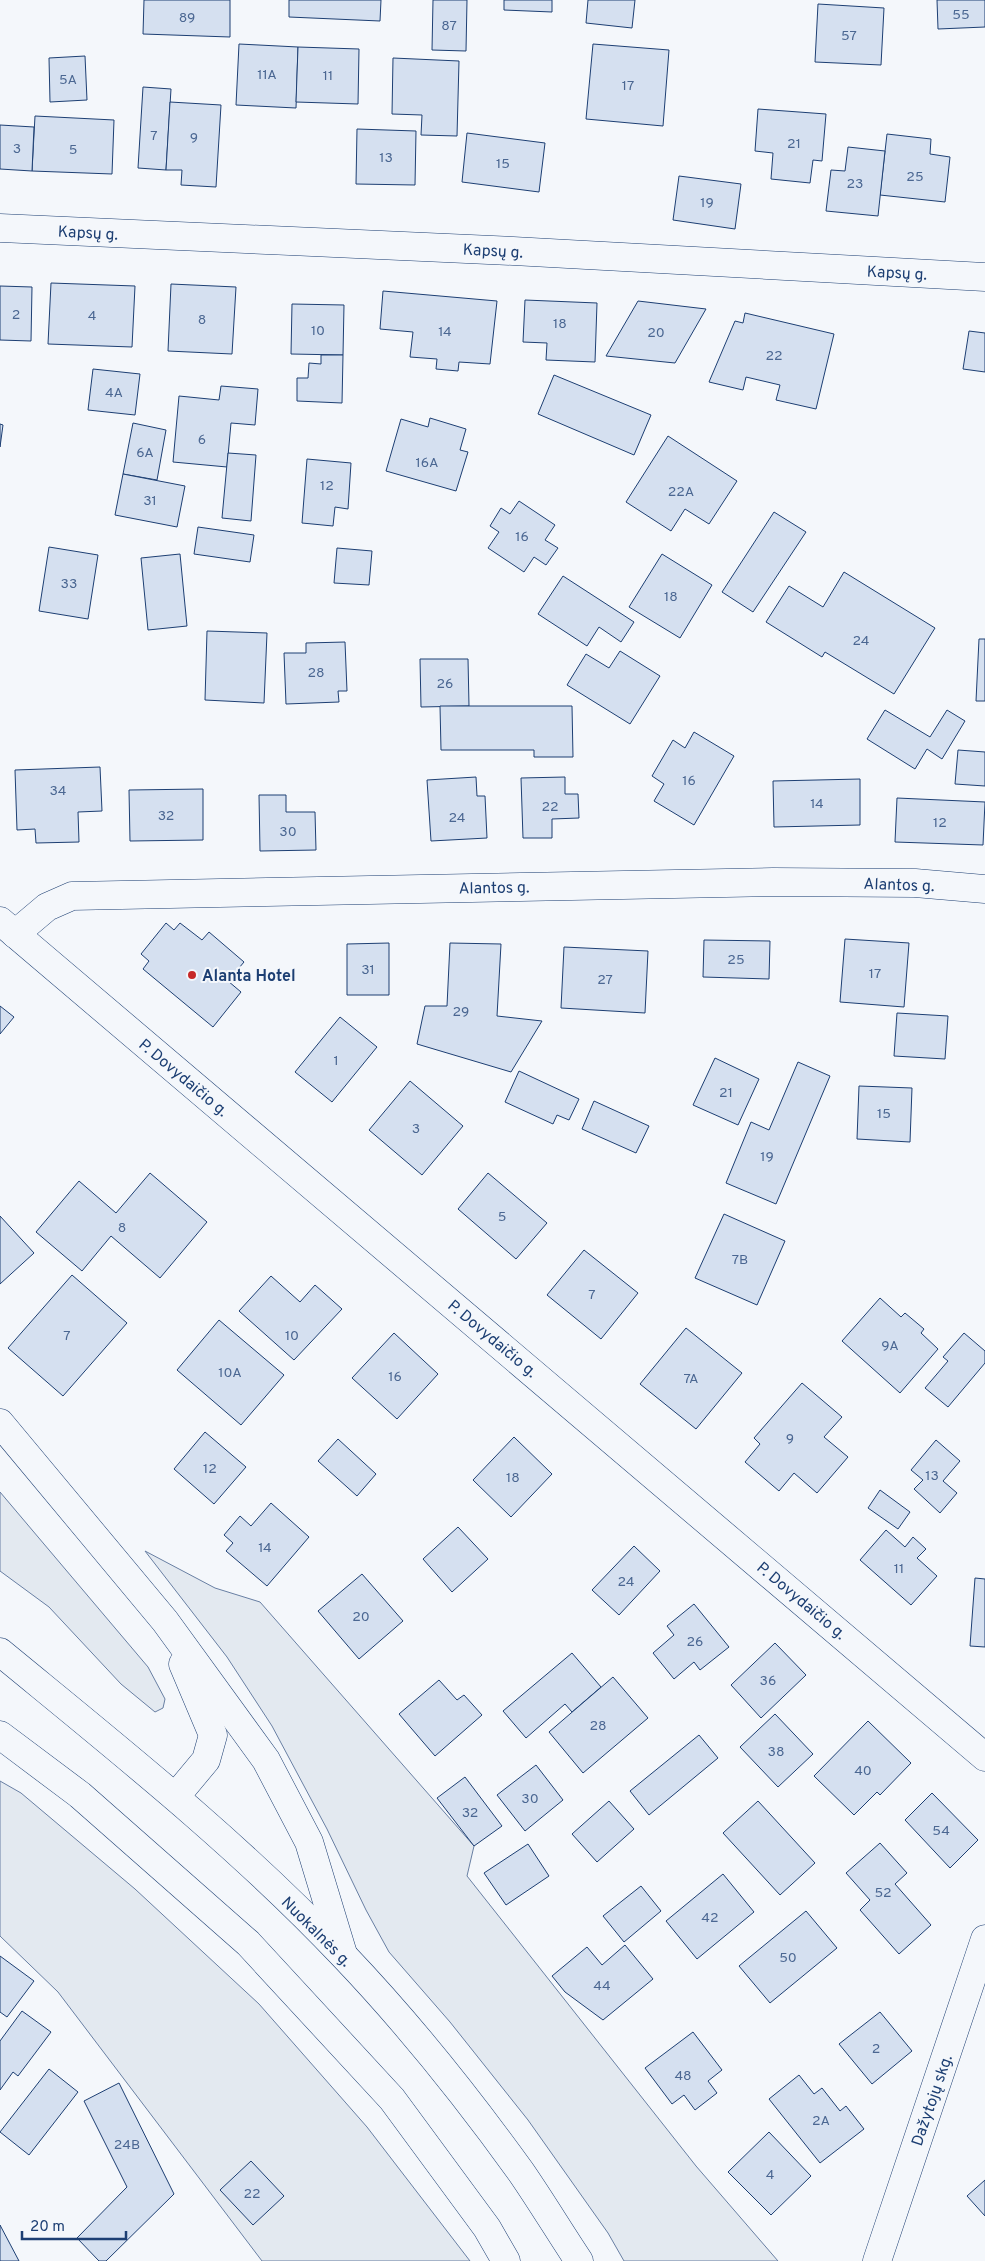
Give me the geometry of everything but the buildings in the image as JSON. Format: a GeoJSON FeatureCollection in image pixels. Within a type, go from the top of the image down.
{"type":"FeatureCollection","features":[{"type":"Feature","properties":{"kind":"street","name":"Kapsų g."},"geometry":{"type":"LineString","coordinates":[[0,228],[513,251],[985,277]]}},
{"type":"Feature","properties":{"kind":"street","name":"Alantos g."},"geometry":{"type":"LineString","coordinates":[[8,927],[47,906],[72,896],[773,882],[915,883],[985,888]]}},
{"type":"Feature","properties":{"kind":"street","name":"P. Dovydaičio g."},"geometry":{"type":"LineString","coordinates":[[8,927],[985,1757]]}},
{"type":"Feature","properties":{"kind":"street"},"geometry":{"type":"LineString","coordinates":[[0,1423],[165,1621],[266,1760],[309,1842],[344,1956]]}},
{"type":"Feature","properties":{"kind":"street"},"geometry":{"type":"LineString","coordinates":[[165,1621],[213,1735],[206,1760],[176,1796]]}},
{"type":"Feature","properties":{"kind":"street","name":"Nuokalnės g."},"geometry":{"type":"LineString","coordinates":[[0,1652],[176,1796],[244,1858],[344,1956],[446,2075],[521,2172],[579,2261]]}},
{"type":"Feature","properties":{"kind":"street"},"geometry":{"type":"LineString","coordinates":[[0,1735],[80,1795],[248,1943],[392,2100],[487,2228],[506,2261]]}},
{"type":"Feature","properties":{"kind":"street","name":"Dažytojų skg."},"geometry":{"type":"LineString","coordinates":[[877,2261],[985,1939]]}},
{"type":"Feature","properties":{"kind":"shaded area"},"geometry":{"type":"Polygon","coordinates":[[[0,1492],[148,1667],[165,1699],[163,1708],[155,1712],[121,1684],[49,1607],[0,1571],[0,1492]]]}},
{"type":"Feature","properties":{"kind":"shaded area"},"geometry":{"type":"Polygon","coordinates":[[[145,1551],[215,1588],[260,1602],[474,1846],[467,1876],[696,2166],[778,2261],[624,2261],[608,2233],[528,2120],[450,2022],[389,1952],[272,1726],[227,1657],[145,1551]]]}},
{"type":"Feature","properties":{"kind":"shaded area"},"geometry":{"type":"Polygon","coordinates":[[[0,1781],[21,1793],[135,1889],[259,2004],[367,2127],[470,2261],[262,2261],[58,1992],[0,1936],[0,1781]]]}},
{"type":"Feature","properties":{"kind":"place","name":"Alanta Hotel"},"geometry":{"type":"Point","coordinates":[192,975]}}]}
